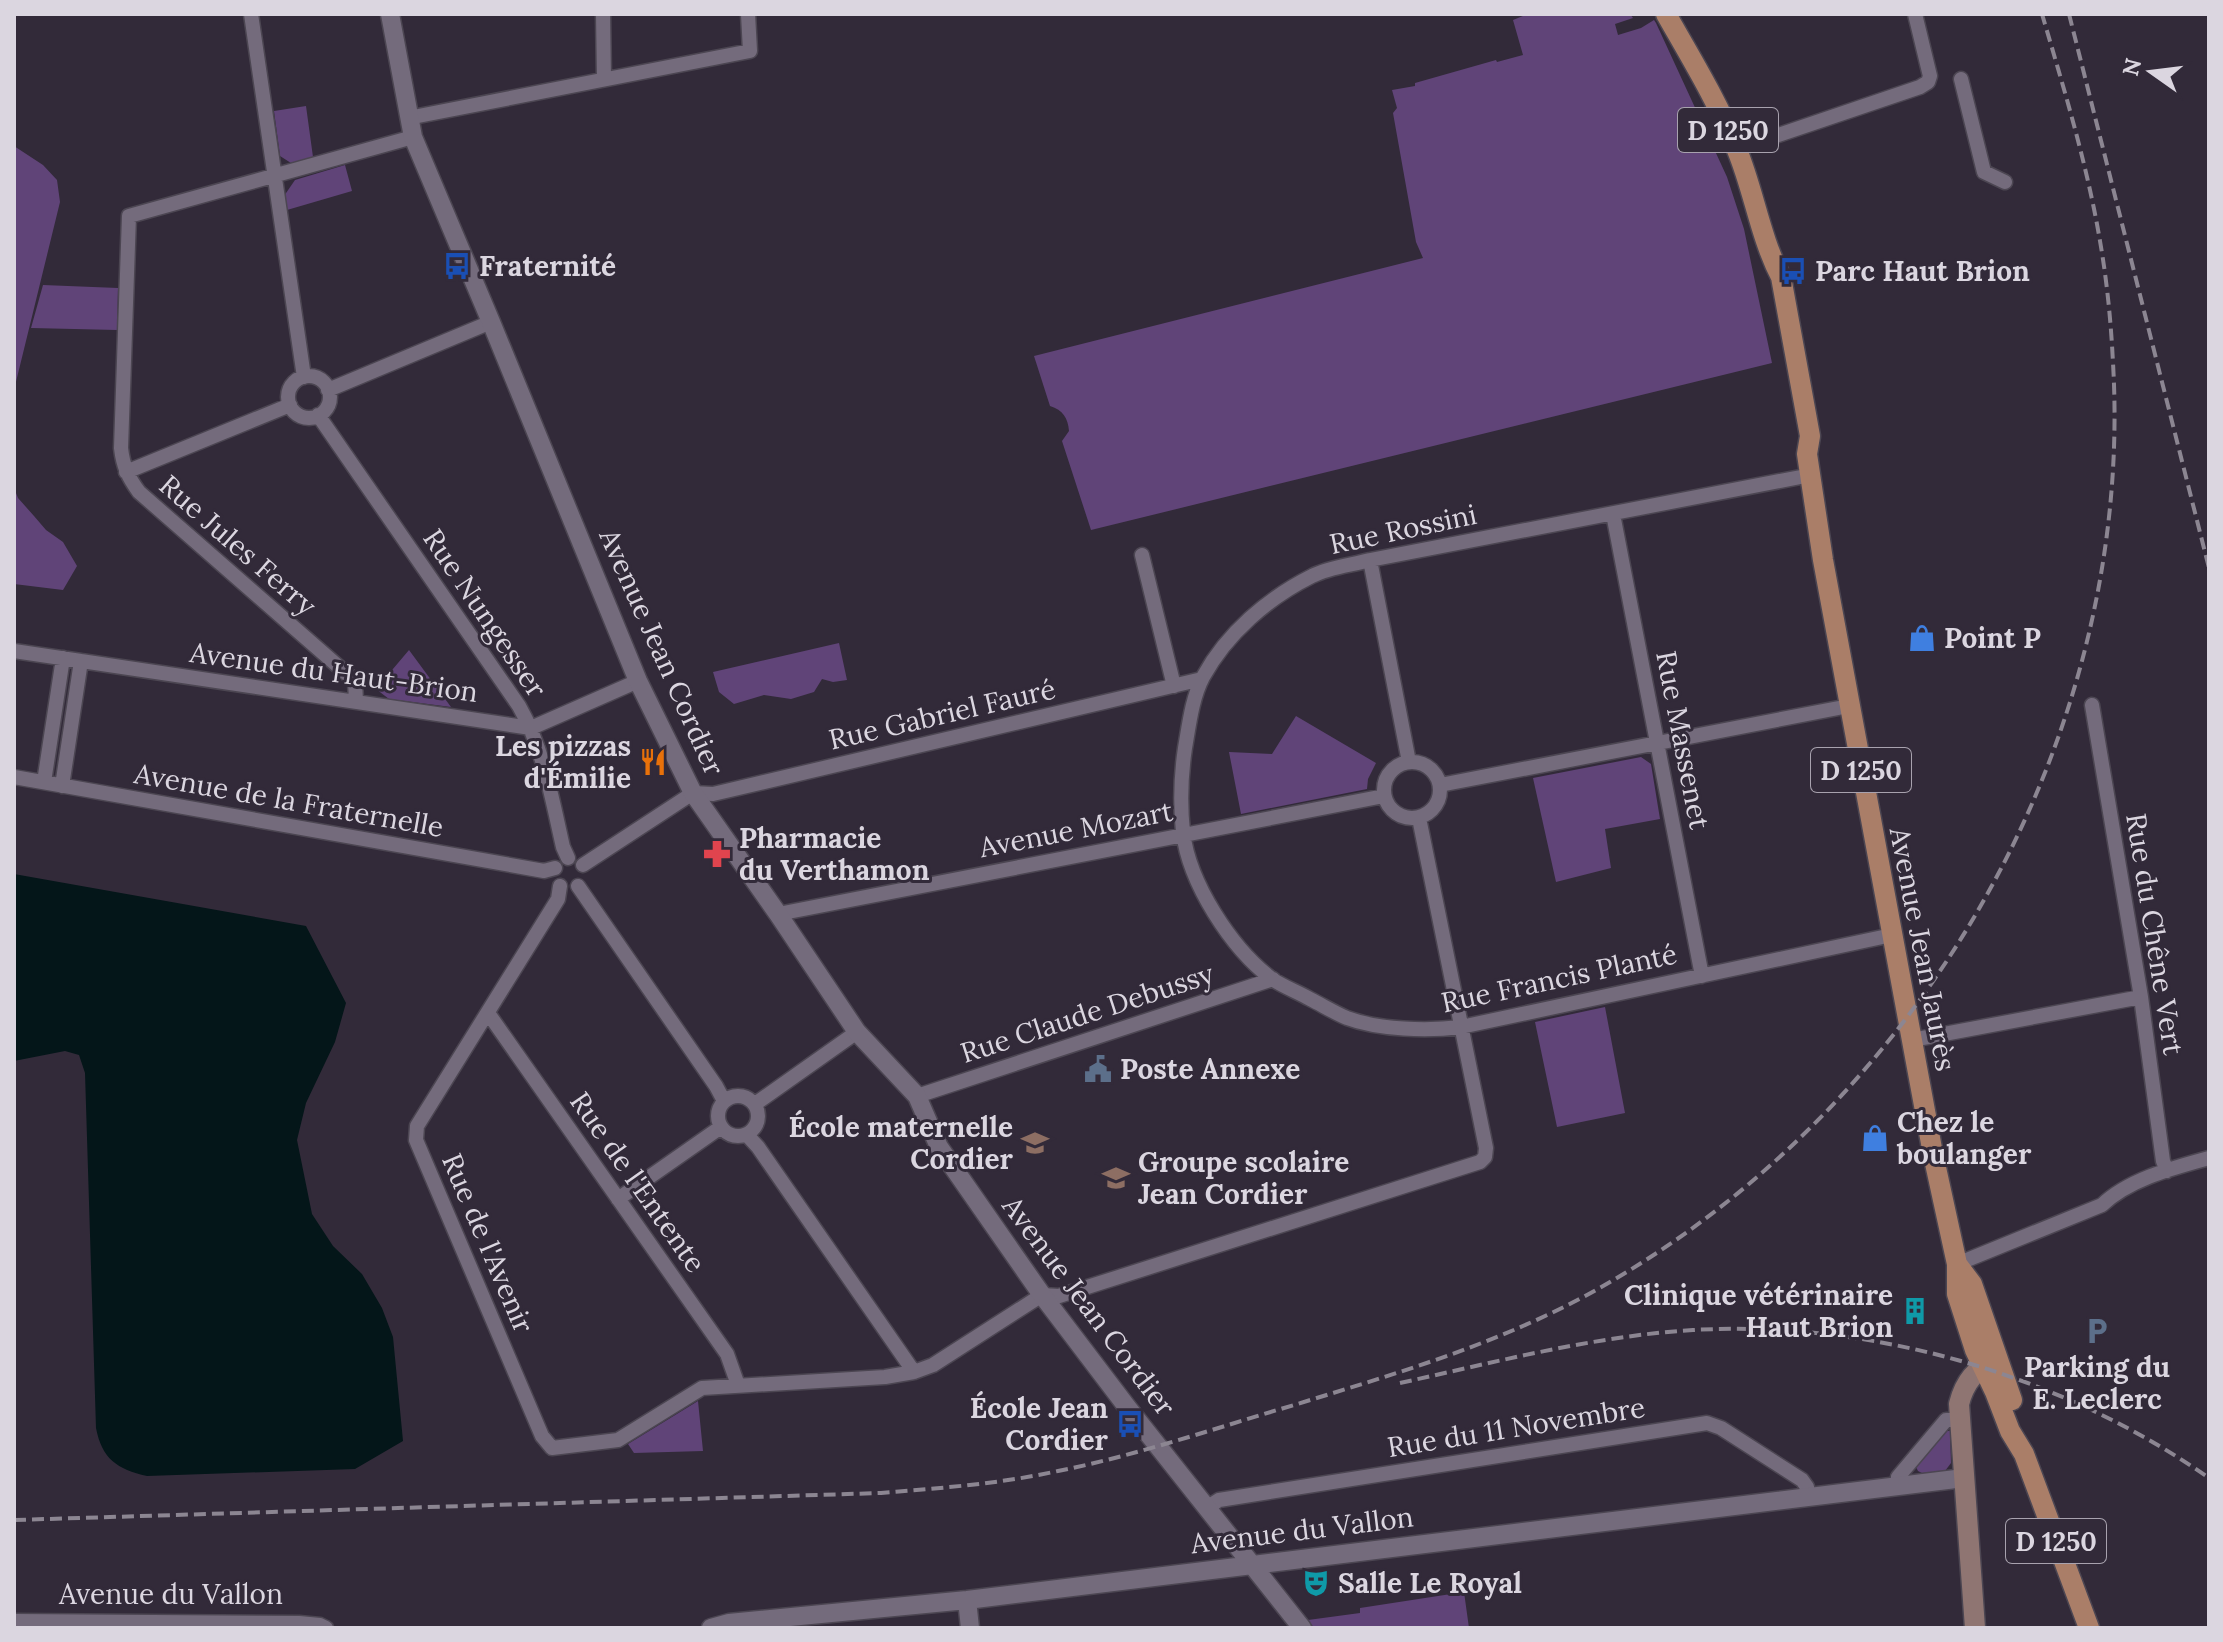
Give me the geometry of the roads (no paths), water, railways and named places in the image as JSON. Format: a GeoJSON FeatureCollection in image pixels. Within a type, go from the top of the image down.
{"type":"FeatureCollection","features":[{"type":"Feature","properties":{"kind":"main road","name":"Avenue Jean Jaurès"},"geometry":{"type":"LineString","coordinates":[[1666,14],[1718,107],[1737,149],[1769,255],[1769,279],[1798,438],[1807,454],[1849,706],[1957,1264],[1972,1284],[1995,1392],[2010,1431],[2024,1454],[2089,1628]]}},
{"type":"Feature","properties":{"kind":"main road"},"geometry":{"type":"LineString","coordinates":[[1975,1628],[1959,1404],[1963,1389],[1990,1363]]}},
{"type":"Feature","properties":{"kind":"street"},"geometry":{"type":"LineString","coordinates":[[251,14],[304,377]]}},
{"type":"Feature","properties":{"kind":"street","name":"Avenue Jean Cordier"},"geometry":{"type":"LineString","coordinates":[[390,14],[413,137],[638,681],[693,793],[857,1032],[917,1096],[939,1147],[1042,1295],[1302,1628]]}},
{"type":"Feature","properties":{"kind":"street"},"geometry":{"type":"LineString","coordinates":[[603,14],[604,79]]}},
{"type":"Feature","properties":{"kind":"street"},"geometry":{"type":"LineString","coordinates":[[408,118],[750,51],[748,14]]}},
{"type":"Feature","properties":{"kind":"street"},"geometry":{"type":"LineString","coordinates":[[1737,149],[1928,82],[1930,76],[1915,14]]}},
{"type":"Feature","properties":{"kind":"street"},"geometry":{"type":"LineString","coordinates":[[1961,79],[1984,172],[2005,182]]}},
{"type":"Feature","properties":{"kind":"street"},"geometry":{"type":"LineString","coordinates":[[274,177],[413,137]]}},
{"type":"Feature","properties":{"kind":"street","name":"Rue Jules Ferry"},"geometry":{"type":"LineString","coordinates":[[274,177],[129,216],[122,465],[139,492],[355,681],[356,701]]}},
{"type":"Feature","properties":{"kind":"street"},"geometry":{"type":"LineString","coordinates":[[328,390],[491,322]]}},
{"type":"Feature","properties":{"kind":"street"},"geometry":{"type":"LineString","coordinates":[[304,377],[321,381],[328,390],[327,407],[318,415],[305,418],[290,405],[288,398],[292,385],[304,377]]}},
{"type":"Feature","properties":{"kind":"street"},"geometry":{"type":"LineString","coordinates":[[126,472],[290,405]]}},
{"type":"Feature","properties":{"kind":"street","name":"Rue Nungesser"},"geometry":{"type":"LineString","coordinates":[[318,415],[531,728],[541,751],[568,858]]}},
{"type":"Feature","properties":{"kind":"street","name":"Rue Rossini"},"geometry":{"type":"LineString","coordinates":[[1183,834],[1181,772],[1190,720],[1202,679],[1223,647],[1248,619],[1285,591],[1315,574],[1370,560],[1811,475]]}},
{"type":"Feature","properties":{"kind":"street","name":"Rue Massenet"},"geometry":{"type":"LineString","coordinates":[[1613,514],[1702,976]]}},
{"type":"Feature","properties":{"kind":"street"},"geometry":{"type":"LineString","coordinates":[[1142,555],[1174,686]]}},
{"type":"Feature","properties":{"kind":"street"},"geometry":{"type":"LineString","coordinates":[[1370,560],[1409,762]]}},
{"type":"Feature","properties":{"kind":"street","name":"Avenue du Haut-Brion"},"geometry":{"type":"LineString","coordinates":[[14,651],[531,728]]}},
{"type":"Feature","properties":{"kind":"street"},"geometry":{"type":"LineString","coordinates":[[44,782],[63,658]]}},
{"type":"Feature","properties":{"kind":"street"},"geometry":{"type":"LineString","coordinates":[[62,786],[81,661]]}},
{"type":"Feature","properties":{"kind":"street","name":"Rue Gabriel Fauré"},"geometry":{"type":"LineString","coordinates":[[693,793],[713,794],[1202,679]]}},
{"type":"Feature","properties":{"kind":"street"},"geometry":{"type":"LineString","coordinates":[[531,728],[638,681]]}},
{"type":"Feature","properties":{"kind":"street","name":"Rue du Chêne Vert"},"geometry":{"type":"LineString","coordinates":[[2092,705],[2167,1171]]}},
{"type":"Feature","properties":{"kind":"street"},"geometry":{"type":"LineString","coordinates":[[1440,785],[1849,706]]}},
{"type":"Feature","properties":{"kind":"street"},"geometry":{"type":"LineString","coordinates":[[1409,762],[1425,765],[1440,785],[1440,794],[1433,809],[1419,818],[1410,819],[1393,812],[1384,796],[1386,778],[1400,765],[1409,762]]}},
{"type":"Feature","properties":{"kind":"street","name":"Avenue de la Fraternelle"},"geometry":{"type":"LineString","coordinates":[[14,777],[544,871],[555,868]]}},
{"type":"Feature","properties":{"kind":"street"},"geometry":{"type":"LineString","coordinates":[[583,865],[693,793]]}},
{"type":"Feature","properties":{"kind":"street","name":"Avenue Mozart"},"geometry":{"type":"LineString","coordinates":[[778,914],[1384,796]]}},
{"type":"Feature","properties":{"kind":"street"},"geometry":{"type":"LineString","coordinates":[[738,1385],[885,1377],[914,1372],[933,1365],[1042,1295],[1059,1296],[1480,1162],[1485,1157],[1486,1148],[1419,818]]}},
{"type":"Feature","properties":{"kind":"street","name":"Rue Francis Planté"},"geometry":{"type":"LineString","coordinates":[[1183,834],[1195,876],[1223,926],[1236,945],[1273,979],[1349,1019],[1406,1029],[1431,1031],[1461,1027],[1892,935]]}},
{"type":"Feature","properties":{"kind":"street"},"geometry":{"type":"LineString","coordinates":[[575,859],[583,865],[583,881],[578,886],[567,889],[560,886],[554,877],[555,868],[562,860],[575,859]]}},
{"type":"Feature","properties":{"kind":"street","name":"Rue de l'Avenir"},"geometry":{"type":"LineString","coordinates":[[560,886],[558,899],[417,1126],[416,1140],[542,1436],[552,1448],[618,1440],[702,1388],[738,1385]]}},
{"type":"Feature","properties":{"kind":"street"},"geometry":{"type":"LineString","coordinates":[[578,886],[724,1101]]}},
{"type":"Feature","properties":{"kind":"street","name":"Rue Claude Debussy"},"geometry":{"type":"LineString","coordinates":[[917,1096],[1273,979]]}},
{"type":"Feature","properties":{"kind":"street"},"geometry":{"type":"LineString","coordinates":[[1912,1040],[2141,997]]}},
{"type":"Feature","properties":{"kind":"street","name":"Rue de l'Entente"},"geometry":{"type":"LineString","coordinates":[[488,1013],[727,1354],[738,1385]]}},
{"type":"Feature","properties":{"kind":"street"},"geometry":{"type":"LineString","coordinates":[[755,1104],[857,1032]]}},
{"type":"Feature","properties":{"kind":"street"},"geometry":{"type":"LineString","coordinates":[[737,1096],[755,1104],[757,1124],[747,1135],[736,1137],[721,1127],[718,1114],[724,1101],[737,1096]]}},
{"type":"Feature","properties":{"kind":"street"},"geometry":{"type":"LineString","coordinates":[[618,1199],[721,1127]]}},
{"type":"Feature","properties":{"kind":"street"},"geometry":{"type":"LineString","coordinates":[[747,1135],[914,1372]]}},
{"type":"Feature","properties":{"kind":"street"},"geometry":{"type":"LineString","coordinates":[[1957,1264],[2102,1205],[2115,1193],[2167,1171],[2209,1158]]}},
{"type":"Feature","properties":{"kind":"street"},"geometry":{"type":"LineString","coordinates":[[1899,1486],[1898,1477],[1937,1429],[1946,1420],[1960,1420]]}},
{"type":"Feature","properties":{"kind":"street","name":"Rue du 11 Novembre"},"geometry":{"type":"LineString","coordinates":[[1208,1507],[1219,1500],[1707,1423],[1721,1428],[1802,1480],[1808,1496]]}},
{"type":"Feature","properties":{"kind":"street","name":"Avenue du Vallon"},"geometry":{"type":"LineString","coordinates":[[711,1628],[729,1623],[967,1600],[1964,1478]]}},
{"type":"Feature","properties":{"kind":"street"},"geometry":{"type":"LineString","coordinates":[[967,1600],[970,1628]]}},
{"type":"Feature","properties":{"kind":"street","name":"Avenue du Vallon"},"geometry":{"type":"LineString","coordinates":[[14,1621],[299,1623],[326,1628]]}},
{"type":"Feature","properties":{"kind":"railway"},"geometry":{"type":"LineString","coordinates":[[14,1520],[881,1493],[1036,1475],[1088,1465],[1177,1441],[1372,1381],[1486,1341],[1596,1290],[1712,1213],[1817,1121],[1908,1016],[1985,899],[2045,773],[2087,640],[2110,503],[2111,332],[2107,286],[2089,184],[2042,14]]}},
{"type":"Feature","properties":{"kind":"railway"},"geometry":{"type":"LineString","coordinates":[[2069,14],[2209,568]]}},
{"type":"Feature","properties":{"kind":"railway"},"geometry":{"type":"LineString","coordinates":[[1400,1383],[1545,1351],[1656,1333],[1761,1329],[1828,1334],[1896,1345],[2028,1383],[2092,1410],[2152,1442],[2209,1478]]}},
{"type":"Feature","properties":{"kind":"place","name":"Fraternité"},"geometry":{"type":"Point","coordinates":[457,266]}},
{"type":"Feature","properties":{"kind":"place","name":"Parc Haut Brion"},"geometry":{"type":"Point","coordinates":[1793,271]}},
{"type":"Feature","properties":{"kind":"place","name":"Point P"},"geometry":{"type":"Point","coordinates":[1922,638]}},
{"type":"Feature","properties":{"kind":"place","name":"Les pizzas d'Émilie"},"geometry":{"type":"Point","coordinates":[653,762]}},
{"type":"Feature","properties":{"kind":"place","name":"Pharmacie du Verthamon"},"geometry":{"type":"Point","coordinates":[717,854]}},
{"type":"Feature","properties":{"kind":"place","name":"Poste Annexe"},"geometry":{"type":"Point","coordinates":[1098,1069]}},
{"type":"Feature","properties":{"kind":"place","name":"Chez le boulanger"},"geometry":{"type":"Point","coordinates":[1875,1138]}},
{"type":"Feature","properties":{"kind":"place","name":"École maternelle Cordier"},"geometry":{"type":"Point","coordinates":[1035,1143]}},
{"type":"Feature","properties":{"kind":"place","name":"Groupe scolaire Jean Cordier"},"geometry":{"type":"Point","coordinates":[1116,1178]}},
{"type":"Feature","properties":{"kind":"place","name":"Clinique vétérinaire Haut Brion"},"geometry":{"type":"Point","coordinates":[1915,1311]}},
{"type":"Feature","properties":{"kind":"place","name":"Parking du E. Leclerc"},"geometry":{"type":"Point","coordinates":[2097,1331]}},
{"type":"Feature","properties":{"kind":"place","name":"École Jean Cordier"},"geometry":{"type":"Point","coordinates":[1130,1424]}},
{"type":"Feature","properties":{"kind":"place","name":"Salle Le Royal"},"geometry":{"type":"Point","coordinates":[1316,1583]}}]}
